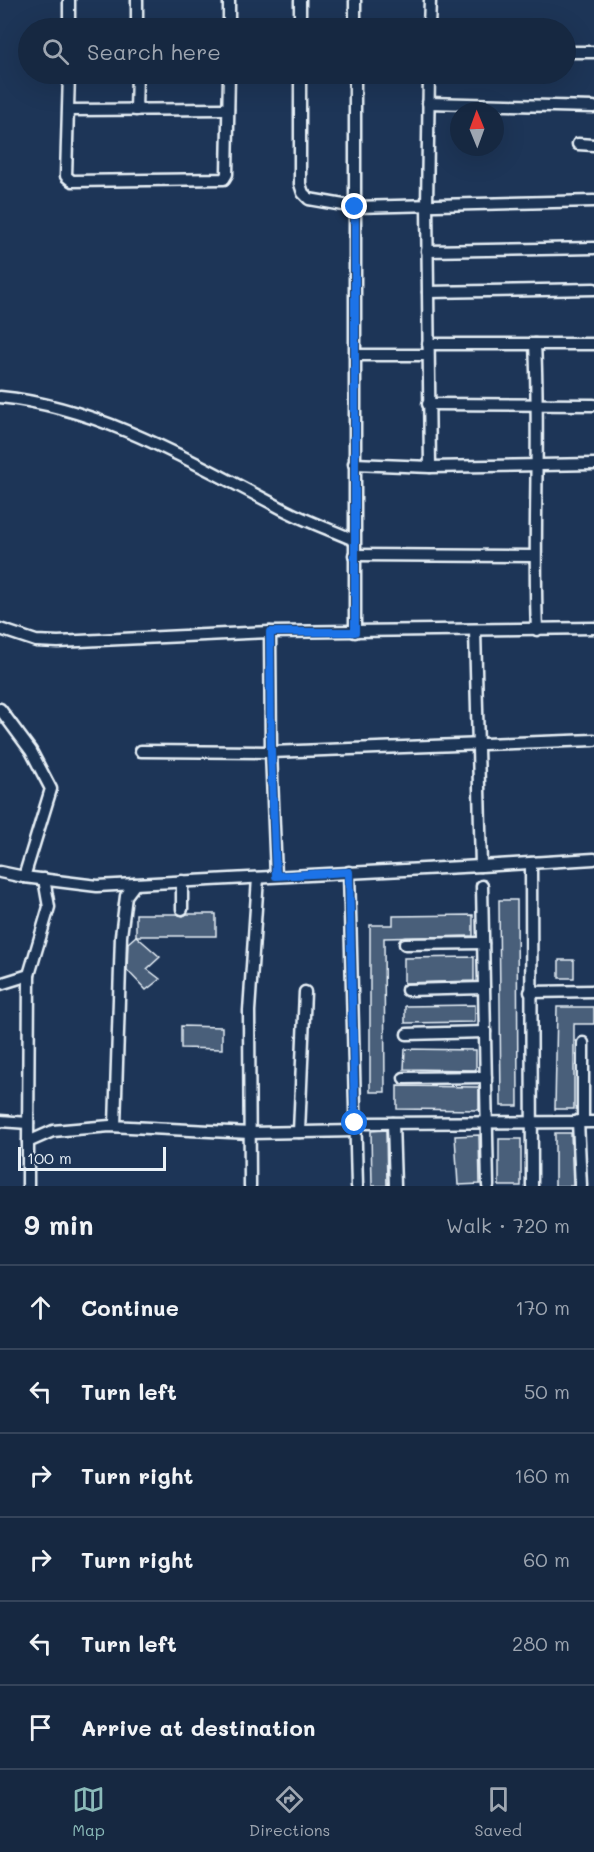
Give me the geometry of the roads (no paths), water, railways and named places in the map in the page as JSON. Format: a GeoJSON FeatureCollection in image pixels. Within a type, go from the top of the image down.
{"type":"FeatureCollection","features":[{"type":"Feature","properties":{"kind":"street"},"geometry":{"type":"LineString","coordinates":[[69,0],[69,18]]}},
{"type":"Feature","properties":{"kind":"street"},"geometry":{"type":"LineString","coordinates":[[137,0],[137,18]]}},
{"type":"Feature","properties":{"kind":"street"},"geometry":{"type":"LineString","coordinates":[[230,0],[230,18]]}},
{"type":"Feature","properties":{"kind":"street"},"geometry":{"type":"LineString","coordinates":[[300,0],[300,18]]}},
{"type":"Feature","properties":{"kind":"street"},"geometry":{"type":"LineString","coordinates":[[355,0],[355,18]]}},
{"type":"Feature","properties":{"kind":"street"},"geometry":{"type":"LineString","coordinates":[[429,18],[430,0]]}},
{"type":"Feature","properties":{"kind":"street"},"geometry":{"type":"LineString","coordinates":[[576,52],[594,52]]}},
{"type":"Feature","properties":{"kind":"street"},"geometry":{"type":"LineString","coordinates":[[69,84],[66,176],[72,181],[221,180],[227,174],[229,84]]}},
{"type":"Feature","properties":{"kind":"street"},"geometry":{"type":"LineString","coordinates":[[136,84],[136,110]]}},
{"type":"Feature","properties":{"kind":"street"},"geometry":{"type":"LineString","coordinates":[[300,84],[300,184],[303,193],[309,199],[355,207],[594,201]]}},
{"type":"Feature","properties":{"kind":"street"},"geometry":{"type":"LineString","coordinates":[[355,84],[355,632]]}},
{"type":"Feature","properties":{"kind":"street"},"geometry":{"type":"LineString","coordinates":[[429,84],[427,251],[429,467]]}},
{"type":"Feature","properties":{"kind":"street"},"geometry":{"type":"LineString","coordinates":[[428,104],[594,107]]}},
{"type":"Feature","properties":{"kind":"street"},"geometry":{"type":"LineString","coordinates":[[69,110],[228,109]]}},
{"type":"Feature","properties":{"kind":"street"},"geometry":{"type":"LineString","coordinates":[[578,144],[594,145]]}},
{"type":"Feature","properties":{"kind":"street"},"geometry":{"type":"LineString","coordinates":[[427,251],[594,248]]}},
{"type":"Feature","properties":{"kind":"street"},"geometry":{"type":"LineString","coordinates":[[428,292],[594,289]]}},
{"type":"Feature","properties":{"kind":"street"},"geometry":{"type":"LineString","coordinates":[[355,355],[535,344],[594,344]]}},
{"type":"Feature","properties":{"kind":"street"},"geometry":{"type":"LineString","coordinates":[[535,344],[538,405],[534,556],[537,630]]}},
{"type":"Feature","properties":{"kind":"street"},"geometry":{"type":"LineString","coordinates":[[0,397],[26,400],[86,414],[195,464],[281,508],[354,540]]}},
{"type":"Feature","properties":{"kind":"street"},"geometry":{"type":"LineString","coordinates":[[428,404],[594,405]]}},
{"type":"Feature","properties":{"kind":"street"},"geometry":{"type":"LineString","coordinates":[[354,464],[429,467],[594,464]]}},
{"type":"Feature","properties":{"kind":"street"},"geometry":{"type":"LineString","coordinates":[[354,555],[534,556]]}},
{"type":"Feature","properties":{"kind":"street"},"geometry":{"type":"LineString","coordinates":[[0,629],[43,642],[270,632],[594,628]]}},
{"type":"Feature","properties":{"kind":"street"},"geometry":{"type":"LineString","coordinates":[[475,630],[481,866]]}},
{"type":"Feature","properties":{"kind":"street"},"geometry":{"type":"LineString","coordinates":[[270,632],[271,752],[276,876]]}},
{"type":"Feature","properties":{"kind":"street"},"geometry":{"type":"LineString","coordinates":[[0,709],[31,751],[51,789],[24,877]]}},
{"type":"Feature","properties":{"kind":"street"},"geometry":{"type":"LineString","coordinates":[[141,752],[271,752],[594,740]]}},
{"type":"Feature","properties":{"kind":"street"},"geometry":{"type":"LineString","coordinates":[[0,872],[97,886],[594,859]]}},
{"type":"Feature","properties":{"kind":"street"},"geometry":{"type":"LineString","coordinates":[[531,863],[532,1186]]}},
{"type":"Feature","properties":{"kind":"street"},"geometry":{"type":"LineString","coordinates":[[349,872],[357,1186]]}},
{"type":"Feature","properties":{"kind":"street"},"geometry":{"type":"LineString","coordinates":[[250,1186],[249,1011],[258,878]]}},
{"type":"Feature","properties":{"kind":"street"},"geometry":{"type":"LineString","coordinates":[[28,1186],[29,975],[49,907],[44,879]]}},
{"type":"Feature","properties":{"kind":"street"},"geometry":{"type":"LineString","coordinates":[[182,881],[182,909]]}},
{"type":"Feature","properties":{"kind":"street"},"geometry":{"type":"LineString","coordinates":[[115,1126],[121,936],[126,896],[135,884]]}},
{"type":"Feature","properties":{"kind":"street"},"geometry":{"type":"LineString","coordinates":[[482,886],[488,1186]]}},
{"type":"Feature","properties":{"kind":"street"},"geometry":{"type":"LineString","coordinates":[[405,944],[483,943]]}},
{"type":"Feature","properties":{"kind":"street"},"geometry":{"type":"LineString","coordinates":[[0,984],[29,975]]}},
{"type":"Feature","properties":{"kind":"street"},"geometry":{"type":"LineString","coordinates":[[407,990],[484,988]]}},
{"type":"Feature","properties":{"kind":"street"},"geometry":{"type":"LineString","coordinates":[[530,992],[594,991]]}},
{"type":"Feature","properties":{"kind":"street"},"geometry":{"type":"LineString","coordinates":[[299,1132],[305,992]]}},
{"type":"Feature","properties":{"kind":"street"},"geometry":{"type":"LineString","coordinates":[[407,1034],[485,1032]]}},
{"type":"Feature","properties":{"kind":"street"},"geometry":{"type":"LineString","coordinates":[[581,1186],[588,1074],[582,1043]]}},
{"type":"Feature","properties":{"kind":"street"},"geometry":{"type":"LineString","coordinates":[[404,1078],[486,1077]]}},
{"type":"Feature","properties":{"kind":"street"},"geometry":{"type":"LineString","coordinates":[[0,1121],[28,1123]]}},
{"type":"Feature","properties":{"kind":"street"},"geometry":{"type":"LineString","coordinates":[[366,1123],[585,1121]]}},
{"type":"Feature","properties":{"kind":"street"},"geometry":{"type":"LineString","coordinates":[[393,1123],[395,1186]]}},
{"type":"Feature","properties":{"kind":"street"},"geometry":{"type":"LineString","coordinates":[[28,1142],[53,1131],[115,1126],[250,1132],[356,1131]]}}]}
